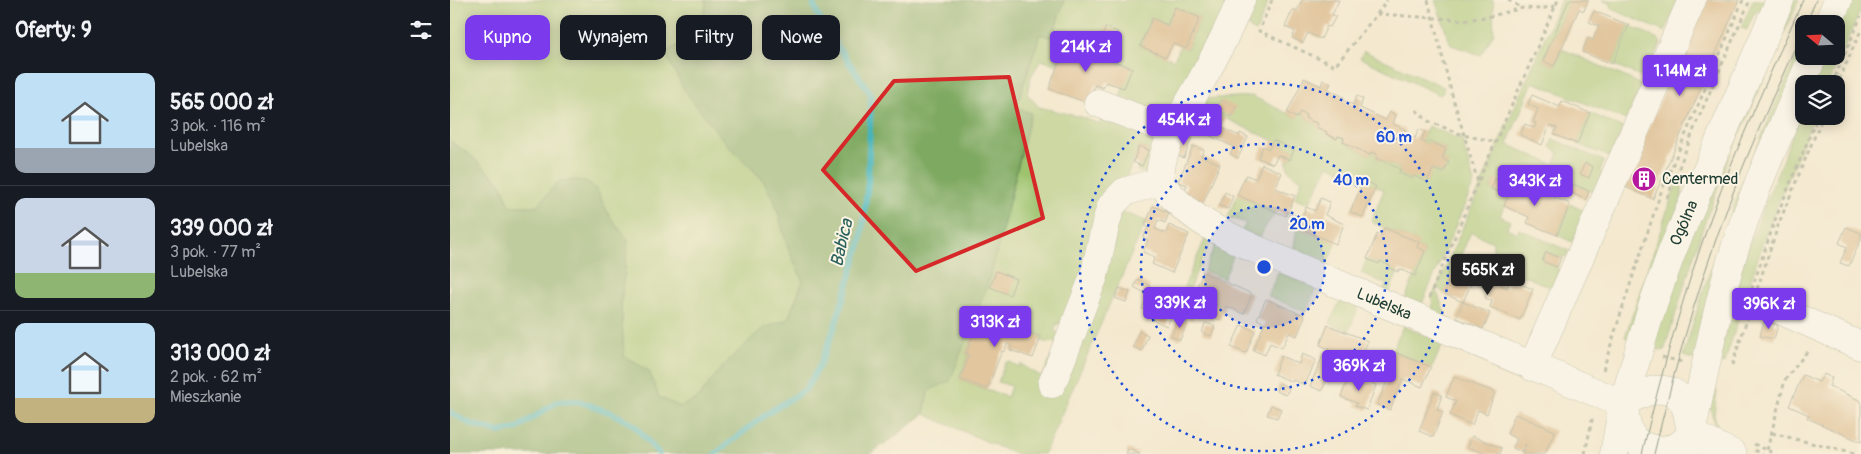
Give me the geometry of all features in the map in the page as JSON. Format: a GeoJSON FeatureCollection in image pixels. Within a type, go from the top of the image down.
{"type":"FeatureCollection","features":[{"type":"Feature","properties":{"kind":"street"},"geometry":{"type":"LineString","coordinates":[[1052,384],[1094,276],[1111,206],[1124,192],[1160,181],[1162,160],[1174,132],[1222,42],[1241,0]]}},
{"type":"Feature","properties":{"kind":"street"},"geometry":{"type":"LineString","coordinates":[[1532,367],[1692,0]]}},
{"type":"Feature","properties":{"kind":"street","name":"Ogólna"},"geometry":{"type":"LineString","coordinates":[[1614,454],[1623,404],[1638,350],[1673,249],[1780,0]]}},
{"type":"Feature","properties":{"kind":"street"},"geometry":{"type":"LineString","coordinates":[[1832,15],[1838,0]]}},
{"type":"Feature","properties":{"kind":"street"},"geometry":{"type":"LineString","coordinates":[[1689,444],[1715,371],[1731,262],[1769,158],[1809,65]]}},
{"type":"Feature","properties":{"kind":"street"},"geometry":{"type":"LineString","coordinates":[[1098,103],[1174,132]]}},
{"type":"Feature","properties":{"kind":"street","name":"Lubelska"},"geometry":{"type":"LineString","coordinates":[[1160,181],[1170,195],[1186,210],[1222,233],[1255,249],[1623,404]]}},
{"type":"Feature","properties":{"kind":"street"},"geometry":{"type":"LineString","coordinates":[[1782,311],[1861,346]]}},
{"type":"Feature","properties":{"kind":"street"},"geometry":{"type":"LineString","coordinates":[[1689,444],[1685,406],[1680,398],[1670,392],[1658,389],[1646,391],[1623,404],[1626,424],[1631,436],[1638,443],[1649,449],[1671,449],[1689,444],[1733,454]]}},
{"type":"Feature","properties":{"kind":"path"},"geometry":{"type":"LineString","coordinates":[[1252,36],[1258,32],[1272,0]]}},
{"type":"Feature","properties":{"kind":"path"},"geometry":{"type":"LineString","coordinates":[[1258,32],[1335,66],[1387,0]]}},
{"type":"Feature","properties":{"kind":"path"},"geometry":{"type":"LineString","coordinates":[[1428,0],[1463,135],[1478,182]]}},
{"type":"Feature","properties":{"kind":"path"},"geometry":{"type":"LineString","coordinates":[[1508,0],[1523,8]]}},
{"type":"Feature","properties":{"kind":"path"},"geometry":{"type":"LineString","coordinates":[[1420,319],[1558,0]]}},
{"type":"Feature","properties":{"kind":"path"},"geometry":{"type":"LineString","coordinates":[[1611,343],[1662,192],[1743,0]]}},
{"type":"Feature","properties":{"kind":"path"},"geometry":{"type":"LineString","coordinates":[[1377,14],[1466,20],[1479,19],[1523,8],[1539,9],[1556,6]]}},
{"type":"Feature","properties":{"kind":"path"},"geometry":{"type":"LineString","coordinates":[[1836,75],[1861,16]]}},
{"type":"Feature","properties":{"kind":"path"},"geometry":{"type":"LineString","coordinates":[[1841,75],[1861,30]]}},
{"type":"Feature","properties":{"kind":"path"},"geometry":{"type":"LineString","coordinates":[[1416,110],[1428,121],[1463,135],[1496,142]]}},
{"type":"Feature","properties":{"kind":"path"},"geometry":{"type":"LineString","coordinates":[[1715,371],[1814,125]]}},
{"type":"Feature","properties":{"kind":"path"},"geometry":{"type":"LineString","coordinates":[[1638,350],[1729,375],[1779,223],[1819,125]]}},
{"type":"Feature","properties":{"kind":"path"},"geometry":{"type":"LineString","coordinates":[[1767,450],[1785,380],[1808,352],[1811,345]]}},
{"type":"Feature","properties":{"kind":"path"},"geometry":{"type":"LineString","coordinates":[[1772,433],[1854,454]]}},
{"type":"Feature","properties":{"kind":"highlighted area"},"geometry":{"type":"Polygon","coordinates":[[[1009,77],[1043,218],[916,271],[823,170],[894,81],[1009,77]]]}},
{"type":"Feature","properties":{"kind":"green space"},"geometry":{"type":"Polygon","coordinates":[[[450,0],[706,0],[705,15],[676,15],[676,46],[666,52],[666,15],[560,15],[560,60],[666,60],[666,54],[724,141],[763,180],[775,202],[788,248],[803,281],[788,319],[762,329],[722,367],[697,399],[680,407],[659,397],[649,371],[624,356],[621,303],[628,240],[610,217],[596,188],[537,206],[510,206],[501,184],[469,154],[450,141],[450,0]]]}},
{"type":"Feature","properties":{"kind":"green space"},"geometry":{"type":"Polygon","coordinates":[[[706,0],[1064,0],[1052,38],[1040,34],[1016,108],[1031,113],[990,278],[950,381],[928,391],[924,414],[870,454],[450,454],[450,141],[469,154],[501,184],[510,206],[537,206],[559,181],[581,180],[592,185],[613,222],[628,240],[621,303],[624,356],[649,371],[659,397],[680,407],[697,399],[722,367],[762,329],[788,319],[803,281],[788,248],[775,202],[763,180],[724,141],[685,91],[666,55],[666,52],[676,46],[676,60],[752,60],[752,15],[703,15],[706,0]]]}},
{"type":"Feature","properties":{"kind":"green space"},"geometry":{"type":"Polygon","coordinates":[[[1064,0],[1118,0],[1123,2],[1124,0],[1232,0],[1174,118],[1120,96],[1131,68],[1066,43],[1058,65],[1041,60],[1031,76],[1027,94],[1039,107],[1082,117],[1100,124],[1108,112],[1164,136],[1145,173],[1137,171],[1139,164],[1142,165],[1149,150],[1139,146],[1127,176],[1116,186],[1089,264],[1061,324],[1058,323],[1054,331],[1062,334],[1056,342],[1047,343],[1040,340],[1041,337],[1012,326],[1013,322],[986,312],[978,331],[975,330],[966,354],[969,355],[960,379],[1007,397],[1011,386],[998,382],[1005,363],[1009,361],[1019,367],[1021,364],[1042,377],[1122,212],[1146,221],[1044,454],[1015,454],[924,414],[928,391],[990,278],[1031,113],[1016,109],[1040,34],[1052,38],[1064,0]],[[1175,7],[1167,25],[1152,18],[1140,46],[1174,60],[1180,46],[1187,49],[1200,18],[1175,7]],[[1106,27],[1100,41],[1112,46],[1118,33],[1106,27]]]}},
{"type":"Feature","properties":{"kind":"green space"},"geometry":{"type":"Polygon","coordinates":[[[1252,0],[1262,0],[1268,3],[1256,32],[1250,29],[1246,18],[1252,0]]]}},
{"type":"Feature","properties":{"kind":"green space"},"geometry":{"type":"Polygon","coordinates":[[[1435,0],[1493,0],[1494,33],[1481,55],[1451,45],[1435,0]]]}},
{"type":"Feature","properties":{"kind":"green space"},"geometry":{"type":"Polygon","coordinates":[[[1561,0],[1569,0],[1543,61],[1554,66],[1562,49],[1634,81],[1641,86],[1626,120],[1533,82],[1507,144],[1554,165],[1559,153],[1550,147],[1553,139],[1604,161],[1600,171],[1603,174],[1596,191],[1589,191],[1573,184],[1568,195],[1525,177],[1519,189],[1495,179],[1491,189],[1508,196],[1500,216],[1510,221],[1507,228],[1517,233],[1519,229],[1569,251],[1567,256],[1561,258],[1546,252],[1542,261],[1560,270],[1552,288],[1493,262],[1493,242],[1471,232],[1444,294],[1437,287],[1561,0]]]}},
{"type":"Feature","properties":{"kind":"green space"},"geometry":{"type":"Polygon","coordinates":[[[1603,0],[1679,0],[1665,32],[1612,9],[1611,4],[1603,0]]]}},
{"type":"Feature","properties":{"kind":"green space"},"geometry":{"type":"Polygon","coordinates":[[[1753,0],[1768,0],[1765,8],[1754,13],[1747,30],[1741,28],[1753,0]]]}},
{"type":"Feature","properties":{"kind":"green space"},"geometry":{"type":"Polygon","coordinates":[[[1792,0],[1799,0],[1729,158],[1702,230],[1664,351],[1650,347],[1684,251],[1792,0]]]}},
{"type":"Feature","properties":{"kind":"green space"},"geometry":{"type":"Polygon","coordinates":[[[1850,0],[1861,0],[1861,9],[1845,45],[1845,15],[1843,15],[1850,0]]]}},
{"type":"Feature","properties":{"kind":"green space"},"geometry":{"type":"Polygon","coordinates":[[[1629,25],[1658,39],[1661,43],[1645,78],[1612,64],[1629,25]]]}},
{"type":"Feature","properties":{"kind":"green space"},"geometry":{"type":"Polygon","coordinates":[[[1364,51],[1444,87],[1442,94],[1440,95],[1360,58],[1364,51]]]}},
{"type":"Feature","properties":{"kind":"green space"},"geometry":{"type":"Polygon","coordinates":[[[1795,59],[1795,65],[1799,65],[1696,360],[1683,356],[1704,288],[1746,173],[1795,59]]]}},
{"type":"Feature","properties":{"kind":"green space"},"geometry":{"type":"Polygon","coordinates":[[[1821,65],[1836,65],[1832,75],[1817,75],[1821,65]]]}},
{"type":"Feature","properties":{"kind":"green space"},"geometry":{"type":"Polygon","coordinates":[[[1252,96],[1297,118],[1300,112],[1306,115],[1305,118],[1318,124],[1317,127],[1337,139],[1338,136],[1344,138],[1343,142],[1370,155],[1372,152],[1377,154],[1376,158],[1400,169],[1399,173],[1412,179],[1414,176],[1433,169],[1443,173],[1448,162],[1442,159],[1446,149],[1429,141],[1428,144],[1421,141],[1428,126],[1462,140],[1474,183],[1421,306],[1405,299],[1425,251],[1417,247],[1418,242],[1371,222],[1384,190],[1328,165],[1310,202],[1307,203],[1295,198],[1302,180],[1293,174],[1288,167],[1287,159],[1290,160],[1294,150],[1209,111],[1204,122],[1191,116],[1202,99],[1252,96]]]}},
{"type":"Feature","properties":{"kind":"green space"},"geometry":{"type":"Polygon","coordinates":[[[1590,113],[1623,128],[1610,157],[1577,144],[1590,113]]]}},
{"type":"Feature","properties":{"kind":"green space"},"geometry":{"type":"Polygon","coordinates":[[[1796,125],[1810,125],[1766,233],[1724,364],[1718,362],[1744,258],[1796,125]]]}},
{"type":"Feature","properties":{"kind":"green space"},"geometry":{"type":"Polygon","coordinates":[[[1678,178],[1682,180],[1682,199],[1630,340],[1625,337],[1678,178]]]}},
{"type":"Feature","properties":{"kind":"green space"},"geometry":{"type":"Polygon","coordinates":[[[1237,195],[1276,212],[1265,227],[1260,238],[1242,231],[1246,223],[1228,217],[1237,195]]]}},
{"type":"Feature","properties":{"kind":"green space"},"geometry":{"type":"Polygon","coordinates":[[[1570,204],[1586,212],[1572,242],[1557,235],[1570,204]]]}},
{"type":"Feature","properties":{"kind":"green space"},"geometry":{"type":"Polygon","coordinates":[[[1297,227],[1336,244],[1325,268],[1293,253],[1297,227]]]}},
{"type":"Feature","properties":{"kind":"green space"},"geometry":{"type":"Polygon","coordinates":[[[1205,239],[1210,241],[1189,289],[1184,287],[1205,239]]]}},
{"type":"Feature","properties":{"kind":"green space"},"geometry":{"type":"Polygon","coordinates":[[[1216,244],[1235,251],[1224,279],[1204,271],[1216,244]]]}},
{"type":"Feature","properties":{"kind":"green space"},"geometry":{"type":"Polygon","coordinates":[[[1367,259],[1378,264],[1380,261],[1398,272],[1389,292],[1384,290],[1386,284],[1361,273],[1367,259]]]}},
{"type":"Feature","properties":{"kind":"green space"},"geometry":{"type":"Polygon","coordinates":[[[1278,272],[1316,287],[1306,312],[1268,296],[1278,272]]]}},
{"type":"Feature","properties":{"kind":"green space"},"geometry":{"type":"Polygon","coordinates":[[[1436,289],[1445,319],[1433,314],[1432,297],[1436,289]]]}},
{"type":"Feature","properties":{"kind":"green space"},"geometry":{"type":"Polygon","coordinates":[[[1341,299],[1359,306],[1349,331],[1330,322],[1341,299]]]}},
{"type":"Feature","properties":{"kind":"green space"},"geometry":{"type":"Polygon","coordinates":[[[1403,326],[1443,343],[1432,368],[1392,351],[1403,326]]]}},
{"type":"Feature","properties":{"kind":"green space"},"geometry":{"type":"Polygon","coordinates":[[[1712,389],[1717,391],[1714,415],[1718,427],[1717,430],[1710,408],[1712,389]]]}},
{"type":"Feature","properties":{"kind":"building"},"geometry":{"type":"Polygon","coordinates":[[[1302,0],[1339,0],[1332,15],[1336,16],[1330,27],[1327,26],[1321,39],[1308,33],[1303,43],[1292,38],[1295,31],[1285,27],[1293,9],[1297,11],[1302,0]]]}},
{"type":"Feature","properties":{"kind":"building"},"geometry":{"type":"Polygon","coordinates":[[[1569,0],[1588,0],[1584,11],[1579,9],[1554,66],[1543,61],[1569,0]]]}},
{"type":"Feature","properties":{"kind":"building"},"geometry":{"type":"Polygon","coordinates":[[[1704,0],[1739,0],[1653,199],[1623,186],[1704,0]]]}},
{"type":"Feature","properties":{"kind":"building"},"geometry":{"type":"Polygon","coordinates":[[[1175,7],[1200,18],[1186,49],[1173,43],[1166,57],[1140,46],[1152,18],[1167,25],[1175,7]]]}},
{"type":"Feature","properties":{"kind":"building"},"geometry":{"type":"Polygon","coordinates":[[[1594,11],[1629,25],[1612,64],[1582,52],[1588,38],[1593,40],[1599,26],[1589,22],[1594,11]]]}},
{"type":"Feature","properties":{"kind":"building"},"geometry":{"type":"Polygon","coordinates":[[[1106,27],[1118,32],[1112,46],[1100,41],[1106,27]]]}},
{"type":"Feature","properties":{"kind":"building"},"geometry":{"type":"Polygon","coordinates":[[[1066,43],[1132,68],[1124,88],[1106,82],[1103,88],[1095,85],[1088,103],[1049,89],[1066,43]]]}},
{"type":"Feature","properties":{"kind":"building"},"geometry":{"type":"Polygon","coordinates":[[[1304,78],[1321,86],[1323,80],[1331,83],[1328,89],[1344,97],[1343,100],[1353,105],[1357,96],[1363,99],[1360,108],[1386,120],[1390,112],[1396,115],[1393,124],[1406,130],[1405,133],[1415,138],[1419,129],[1425,132],[1421,141],[1428,144],[1429,141],[1446,149],[1442,159],[1449,162],[1443,173],[1433,169],[1427,182],[1414,176],[1412,179],[1399,173],[1400,169],[1376,158],[1377,154],[1372,152],[1370,155],[1343,142],[1344,138],[1338,136],[1337,139],[1326,134],[1327,132],[1316,127],[1318,124],[1305,118],[1306,115],[1300,112],[1297,118],[1287,113],[1304,78]]]}},
{"type":"Feature","properties":{"kind":"building"},"geometry":{"type":"Polygon","coordinates":[[[1532,95],[1560,107],[1562,101],[1590,113],[1577,144],[1554,134],[1557,128],[1550,125],[1542,145],[1520,135],[1525,124],[1534,128],[1536,123],[1533,122],[1538,109],[1528,104],[1532,95]]]}},
{"type":"Feature","properties":{"kind":"building"},"geometry":{"type":"Polygon","coordinates":[[[1221,100],[1236,107],[1231,117],[1217,110],[1221,100]]]}},
{"type":"Feature","properties":{"kind":"building"},"geometry":{"type":"Polygon","coordinates":[[[1209,111],[1225,118],[1221,127],[1239,136],[1240,133],[1248,137],[1238,158],[1230,154],[1234,147],[1200,131],[1209,111]]]}},
{"type":"Feature","properties":{"kind":"building"},"geometry":{"type":"Polygon","coordinates":[[[1183,134],[1192,138],[1184,158],[1175,154],[1183,134]]]}},
{"type":"Feature","properties":{"kind":"building"},"geometry":{"type":"Polygon","coordinates":[[[1273,140],[1294,150],[1290,160],[1278,155],[1273,164],[1258,158],[1263,146],[1269,149],[1273,140]]]}},
{"type":"Feature","properties":{"kind":"building"},"geometry":{"type":"Polygon","coordinates":[[[1139,146],[1149,150],[1142,166],[1133,162],[1139,146]]]}},
{"type":"Feature","properties":{"kind":"building"},"geometry":{"type":"Polygon","coordinates":[[[1193,146],[1204,150],[1201,156],[1220,164],[1203,203],[1183,194],[1187,185],[1178,182],[1193,146]]]}},
{"type":"Feature","properties":{"kind":"building"},"geometry":{"type":"Polygon","coordinates":[[[1585,163],[1593,167],[1589,178],[1580,174],[1585,163]]]}},
{"type":"Feature","properties":{"kind":"building"},"geometry":{"type":"Polygon","coordinates":[[[1262,164],[1282,173],[1275,188],[1295,196],[1286,216],[1237,195],[1246,175],[1256,179],[1262,164]]]}},
{"type":"Feature","properties":{"kind":"building"},"geometry":{"type":"Polygon","coordinates":[[[1495,179],[1538,197],[1540,191],[1570,204],[1557,235],[1527,223],[1529,217],[1504,206],[1508,196],[1491,189],[1495,179]]]}},
{"type":"Feature","properties":{"kind":"building"},"geometry":{"type":"Polygon","coordinates":[[[1364,181],[1376,186],[1363,217],[1350,212],[1364,181]]]}},
{"type":"Feature","properties":{"kind":"building"},"geometry":{"type":"Polygon","coordinates":[[[1573,184],[1589,191],[1586,200],[1570,192],[1573,184]]]}},
{"type":"Feature","properties":{"kind":"building"},"geometry":{"type":"Polygon","coordinates":[[[1225,192],[1233,196],[1228,209],[1219,206],[1225,192]]]}},
{"type":"Feature","properties":{"kind":"building"},"geometry":{"type":"Polygon","coordinates":[[[1321,198],[1330,202],[1325,215],[1344,224],[1336,244],[1297,227],[1306,207],[1315,211],[1321,198]]]}},
{"type":"Feature","properties":{"kind":"building"},"geometry":{"type":"Polygon","coordinates":[[[1153,206],[1169,213],[1165,223],[1158,220],[1155,229],[1166,233],[1169,225],[1189,234],[1172,273],[1152,264],[1155,257],[1143,252],[1148,240],[1143,238],[1148,227],[1145,225],[1153,206]]]}},
{"type":"Feature","properties":{"kind":"building"},"geometry":{"type":"Polygon","coordinates":[[[1846,227],[1861,233],[1861,239],[1849,266],[1840,263],[1847,247],[1839,243],[1846,227]]]}},
{"type":"Feature","properties":{"kind":"building"},"geometry":{"type":"Polygon","coordinates":[[[1384,228],[1419,242],[1417,247],[1425,251],[1415,276],[1399,269],[1398,272],[1380,261],[1379,264],[1367,259],[1377,234],[1381,236],[1384,228]]]}},
{"type":"Feature","properties":{"kind":"building"},"geometry":{"type":"Polygon","coordinates":[[[1546,252],[1561,258],[1557,267],[1542,261],[1546,252]]]}},
{"type":"Feature","properties":{"kind":"building"},"geometry":{"type":"Polygon","coordinates":[[[1470,261],[1479,265],[1476,271],[1502,282],[1501,285],[1507,288],[1510,280],[1533,289],[1520,320],[1490,307],[1492,301],[1485,298],[1489,288],[1472,282],[1463,302],[1444,294],[1452,274],[1463,278],[1470,261]]]}},
{"type":"Feature","properties":{"kind":"building"},"geometry":{"type":"Polygon","coordinates":[[[996,271],[1016,279],[1010,295],[990,287],[996,271]]]}},
{"type":"Feature","properties":{"kind":"building"},"geometry":{"type":"Polygon","coordinates":[[[1203,272],[1252,294],[1244,314],[1226,306],[1220,320],[1208,315],[1211,308],[1200,304],[1203,296],[1195,292],[1203,272]]]}},
{"type":"Feature","properties":{"kind":"building"},"geometry":{"type":"Polygon","coordinates":[[[1138,279],[1150,286],[1147,294],[1134,287],[1138,279]]]}},
{"type":"Feature","properties":{"kind":"building"},"geometry":{"type":"Polygon","coordinates":[[[1119,288],[1130,292],[1126,302],[1115,298],[1119,288]]]}},
{"type":"Feature","properties":{"kind":"building"},"geometry":{"type":"Polygon","coordinates":[[[1163,295],[1196,309],[1192,320],[1173,312],[1167,326],[1153,320],[1163,295]]]}},
{"type":"Feature","properties":{"kind":"building"},"geometry":{"type":"Polygon","coordinates":[[[1146,299],[1153,301],[1149,312],[1142,309],[1146,299]]]}},
{"type":"Feature","properties":{"kind":"building"},"geometry":{"type":"Polygon","coordinates":[[[1266,299],[1305,316],[1297,336],[1289,333],[1282,348],[1270,343],[1265,355],[1253,350],[1265,323],[1257,319],[1266,299]]]}},
{"type":"Feature","properties":{"kind":"building"},"geometry":{"type":"Polygon","coordinates":[[[1463,302],[1490,313],[1483,329],[1456,318],[1463,302]]]}},
{"type":"Feature","properties":{"kind":"building"},"geometry":{"type":"Polygon","coordinates":[[[986,312],[1013,322],[1013,325],[1041,337],[1033,358],[1010,350],[1012,346],[1007,344],[1004,352],[1002,351],[987,389],[960,379],[969,355],[966,354],[975,330],[978,331],[986,312]]]}},
{"type":"Feature","properties":{"kind":"building"},"geometry":{"type":"Polygon","coordinates":[[[1179,317],[1188,321],[1180,340],[1171,336],[1179,317]]]}},
{"type":"Feature","properties":{"kind":"building"},"geometry":{"type":"Polygon","coordinates":[[[1764,321],[1778,325],[1774,339],[1760,336],[1764,321]]]}},
{"type":"Feature","properties":{"kind":"building"},"geometry":{"type":"Polygon","coordinates":[[[1205,323],[1215,326],[1211,336],[1202,333],[1205,323]]]}},
{"type":"Feature","properties":{"kind":"building"},"geometry":{"type":"Polygon","coordinates":[[[1241,325],[1255,331],[1246,353],[1231,347],[1241,325]]]}},
{"type":"Feature","properties":{"kind":"building"},"geometry":{"type":"Polygon","coordinates":[[[1328,325],[1368,341],[1359,361],[1352,358],[1343,382],[1336,379],[1341,367],[1335,365],[1332,373],[1329,372],[1322,391],[1310,386],[1324,353],[1326,354],[1329,349],[1320,345],[1328,325]]]}},
{"type":"Feature","properties":{"kind":"building"},"geometry":{"type":"Polygon","coordinates":[[[1139,331],[1148,335],[1142,351],[1133,347],[1139,331]]]}},
{"type":"Feature","properties":{"kind":"building"},"geometry":{"type":"Polygon","coordinates":[[[1392,351],[1431,367],[1422,387],[1403,379],[1390,410],[1377,405],[1390,374],[1383,371],[1392,351]]]}},
{"type":"Feature","properties":{"kind":"building"},"geometry":{"type":"Polygon","coordinates":[[[1302,354],[1316,360],[1305,385],[1293,380],[1292,382],[1274,374],[1281,356],[1299,364],[1302,354]]]}},
{"type":"Feature","properties":{"kind":"building"},"geometry":{"type":"Polygon","coordinates":[[[1350,374],[1376,385],[1367,410],[1355,406],[1357,403],[1341,397],[1350,374]]]}},
{"type":"Feature","properties":{"kind":"building"},"geometry":{"type":"Polygon","coordinates":[[[1824,374],[1832,378],[1829,386],[1861,401],[1861,442],[1807,418],[1809,415],[1789,406],[1803,375],[1819,382],[1824,374]]]}},
{"type":"Feature","properties":{"kind":"building"},"geometry":{"type":"Polygon","coordinates":[[[1454,377],[1495,392],[1487,414],[1478,410],[1472,425],[1450,415],[1456,401],[1446,397],[1454,377]]]}},
{"type":"Feature","properties":{"kind":"building"},"geometry":{"type":"Polygon","coordinates":[[[1279,383],[1289,388],[1286,395],[1276,391],[1279,383]]]}},
{"type":"Feature","properties":{"kind":"building"},"geometry":{"type":"Polygon","coordinates":[[[1434,392],[1442,395],[1437,410],[1443,412],[1433,437],[1419,431],[1434,392]]]}},
{"type":"Feature","properties":{"kind":"building"},"geometry":{"type":"Polygon","coordinates":[[[1271,405],[1281,409],[1277,418],[1267,415],[1271,405]]]}},
{"type":"Feature","properties":{"kind":"building"},"geometry":{"type":"Polygon","coordinates":[[[1515,414],[1555,431],[1545,454],[1522,454],[1526,444],[1522,452],[1513,448],[1517,439],[1507,434],[1515,414]]]}},
{"type":"Feature","properties":{"kind":"building"},"geometry":{"type":"Polygon","coordinates":[[[1472,436],[1502,448],[1500,454],[1486,454],[1468,447],[1472,436]]]}},
{"type":"Feature","properties":{"kind":"building"},"geometry":{"type":"Polygon","coordinates":[[[1128,449],[1140,454],[1126,454],[1128,449]]]}},
{"type":"Feature","properties":{"kind":"waterway","name":"Babica"},"geometry":{"type":"LineString","coordinates":[[715,454],[768,413],[805,390],[819,367],[834,329],[861,241],[868,182],[871,94],[817,14],[812,0]]}},
{"type":"Feature","properties":{"kind":"waterway"},"geometry":{"type":"LineString","coordinates":[[450,412],[471,424],[499,432],[516,429],[557,402],[578,401],[612,413],[634,425],[659,454]]}},
{"type":"Feature","properties":{"kind":"tram line"},"geometry":{"type":"LineString","coordinates":[[1642,454],[1673,335],[1711,217],[1721,189],[1803,0]]}},
{"type":"Feature","properties":{"kind":"tram line"},"geometry":{"type":"LineString","coordinates":[[1810,15],[1816,0]]}},
{"type":"Feature","properties":{"kind":"tram line"},"geometry":{"type":"LineString","coordinates":[[1654,454],[1672,381],[1729,202],[1750,149],[1795,48]]}},
{"type":"Feature","properties":{"kind":"place","name":"Centermed"},"geometry":{"type":"Point","coordinates":[1644,179]}}]}
